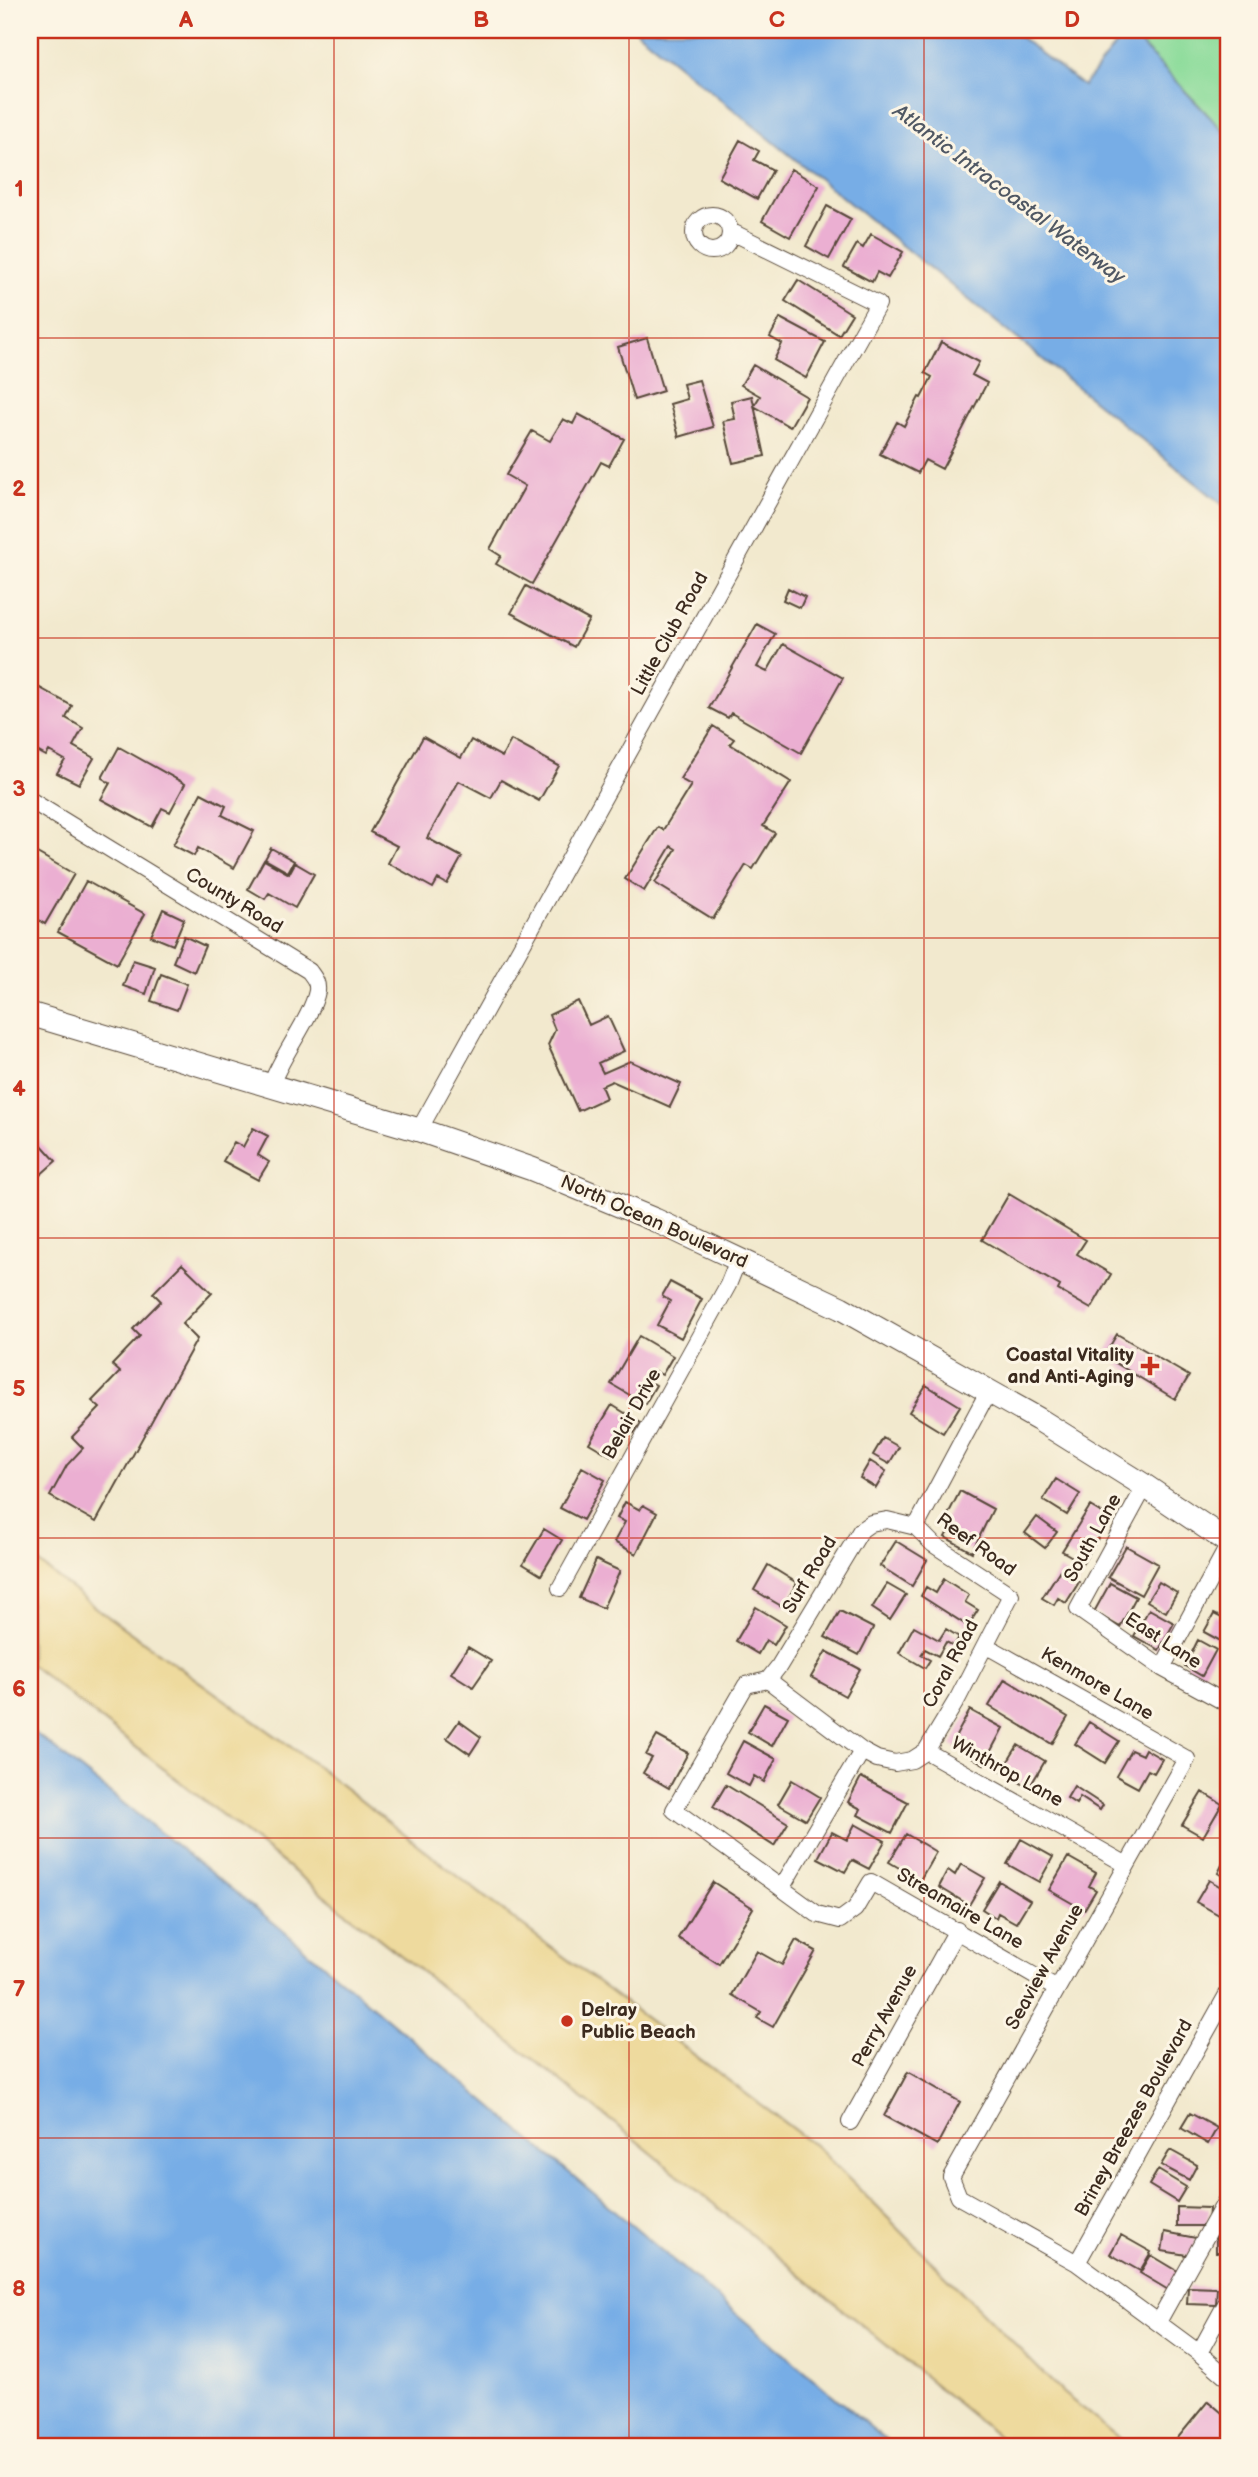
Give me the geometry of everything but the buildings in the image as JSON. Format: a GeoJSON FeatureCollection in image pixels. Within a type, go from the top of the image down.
{"type":"FeatureCollection","features":[{"type":"Feature","properties":{"kind":"main road","name":"North Ocean Boulevard"},"geometry":{"type":"LineString","coordinates":[[30,1014],[419,1130],[533,1169],[655,1220],[841,1308],[1038,1419],[1145,1486],[1228,1544]]}},
{"type":"Feature","properties":{"kind":"street","name":"Little Club Road"},"geometry":{"type":"LineString","coordinates":[[419,1130],[878,304],[730,231]]}},
{"type":"Feature","properties":{"kind":"street","name":"County Road"},"geometry":{"type":"LineString","coordinates":[[30,800],[309,971],[317,981],[317,991],[277,1067],[271,1085]]}},
{"type":"Feature","properties":{"kind":"street","name":"Belair Drive"},"geometry":{"type":"LineString","coordinates":[[561,1588],[723,1293],[738,1260]]}},
{"type":"Feature","properties":{"kind":"street"},"geometry":{"type":"LineString","coordinates":[[916,1527],[988,1392]]}},
{"type":"Feature","properties":{"kind":"street","name":"South Lane"},"geometry":{"type":"LineString","coordinates":[[1078,1609],[1145,1486]]}},
{"type":"Feature","properties":{"kind":"street","name":"Surf Road"},"geometry":{"type":"LineString","coordinates":[[782,1887],[674,1808],[746,1685],[768,1680],[779,1666],[861,1530],[871,1523],[887,1520],[916,1527]]}},
{"type":"Feature","properties":{"kind":"street","name":"Reef Road"},"geometry":{"type":"LineString","coordinates":[[916,1527],[933,1544],[1010,1595]]}},
{"type":"Feature","properties":{"kind":"street"},"geometry":{"type":"LineString","coordinates":[[1162,1668],[1228,1544]]}},
{"type":"Feature","properties":{"kind":"street","name":"Coral Road"},"geometry":{"type":"LineString","coordinates":[[926,1751],[985,1647],[1010,1595]]}},
{"type":"Feature","properties":{"kind":"street","name":"East Lane"},"geometry":{"type":"LineString","coordinates":[[1078,1609],[1162,1668],[1228,1704]]}},
{"type":"Feature","properties":{"kind":"street","name":"Kenmore Lane"},"geometry":{"type":"LineString","coordinates":[[985,1647],[1187,1759]]}},
{"type":"Feature","properties":{"kind":"street","name":"Winthrop Lane"},"geometry":{"type":"LineString","coordinates":[[768,1680],[862,1751],[877,1759],[895,1763],[912,1760],[926,1751],[1127,1865]]}},
{"type":"Feature","properties":{"kind":"street"},"geometry":{"type":"LineString","coordinates":[[782,1887],[862,1751]]}},
{"type":"Feature","properties":{"kind":"street","name":"Seaview Avenue"},"geometry":{"type":"LineString","coordinates":[[1077,2263],[959,2197],[951,2177],[1187,1759]]}},
{"type":"Feature","properties":{"kind":"street","name":"Streamaire Lane"},"geometry":{"type":"LineString","coordinates":[[782,1887],[817,1914],[840,1920],[855,1909],[872,1882],[1057,1989]]}},
{"type":"Feature","properties":{"kind":"street","name":"Perry Avenue"},"geometry":{"type":"LineString","coordinates":[[850,2122],[957,1930]]}},
{"type":"Feature","properties":{"kind":"street","name":"Briney Breezes Boulevard"},"geometry":{"type":"LineString","coordinates":[[1077,2263],[1228,1993]]}},
{"type":"Feature","properties":{"kind":"street"},"geometry":{"type":"LineString","coordinates":[[1158,2322],[1228,2197]]}},
{"type":"Feature","properties":{"kind":"street"},"geometry":{"type":"LineString","coordinates":[[1077,2263],[1199,2353],[1228,2378]]}},
{"type":"Feature","properties":{"kind":"street"},"geometry":{"type":"LineString","coordinates":[[1199,2353],[1228,2300]]}},
{"type":"Feature","properties":{"kind":"green space"},"geometry":{"type":"Polygon","coordinates":[[[1127,30],[1228,30],[1228,136],[1127,30]]]}},
{"type":"Feature","properties":{"kind":"sand","name":"Delray Public Beach"},"geometry":{"type":"Polygon","coordinates":[[[30,1556],[96,1608],[301,1754],[495,1905],[817,2147],[1063,2393],[1130,2447],[1011,2447],[633,2138],[30,1664],[30,1556]]]}},
{"type":"Feature","properties":{"kind":"water","name":"Atlantic Intracoastal Waterway"},"geometry":{"type":"Polygon","coordinates":[[[635,30],[1011,30],[1083,86],[1127,30],[1228,136],[1228,509],[635,30]]]}},
{"type":"Feature","properties":{"kind":"water"},"geometry":{"type":"Polygon","coordinates":[[[30,1729],[274,1923],[894,2447],[30,2447],[30,1729]]]}},
{"type":"Feature","properties":{"kind":"place","name":"Coastal Vitality and Anti-Aging"},"geometry":{"type":"Point","coordinates":[1150,1366]}},
{"type":"Feature","properties":{"kind":"place","name":"Delray Public Beach"},"geometry":{"type":"Point","coordinates":[567,2021]}}]}
